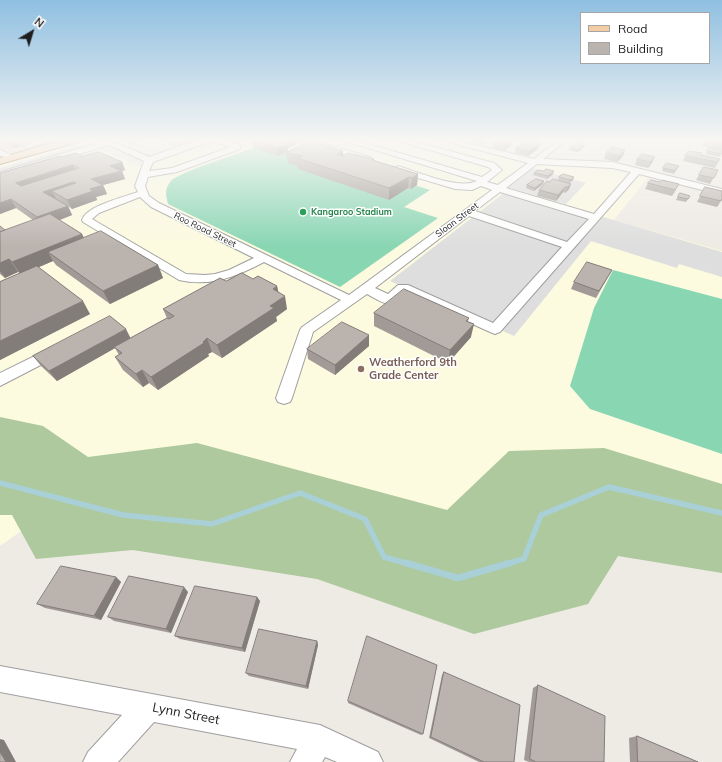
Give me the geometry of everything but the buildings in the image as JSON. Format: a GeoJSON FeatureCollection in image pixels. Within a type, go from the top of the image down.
{"type":"FeatureCollection","features":[{"type":"Feature","properties":{"kind":"street"},"geometry":{"type":"LineString","coordinates":[[147,175],[144,175],[140,186],[143,193],[95,211],[88,216],[87,220],[183,277],[200,279],[220,278],[232,274],[263,258]]}},
{"type":"Feature","properties":{"kind":"street"},"geometry":{"type":"LineString","coordinates":[[418,175],[455,186],[472,187],[482,182],[491,175]]}},
{"type":"Feature","properties":{"kind":"street"},"geometry":{"type":"LineString","coordinates":[[458,175],[595,218]]}},
{"type":"Feature","properties":{"kind":"street","name":"Sloan Street"},"geometry":{"type":"LineString","coordinates":[[284,398],[307,330],[350,300],[517,175]]}},
{"type":"Feature","properties":{"kind":"street"},"geometry":{"type":"LineString","coordinates":[[366,288],[389,300],[403,288],[495,329],[634,175]]}},
{"type":"Feature","properties":{"kind":"street"},"geometry":{"type":"LineString","coordinates":[[651,175],[722,192]]}},
{"type":"Feature","properties":{"kind":"street","name":"Roo Road Street"},"geometry":{"type":"LineString","coordinates":[[143,193],[155,205],[350,300]]}},
{"type":"Feature","properties":{"kind":"street"},"geometry":{"type":"LineString","coordinates":[[468,212],[569,246]]}},
{"type":"Feature","properties":{"kind":"street"},"geometry":{"type":"LineString","coordinates":[[0,380],[68,344]]}},
{"type":"Feature","properties":{"kind":"street","name":"Lynn Street"},"geometry":{"type":"LineString","coordinates":[[0,679],[320,739],[368,762]]}},
{"type":"Feature","properties":{"kind":"street"},"geometry":{"type":"LineString","coordinates":[[98,762],[149,707]]}},
{"type":"Feature","properties":{"kind":"street"},"geometry":{"type":"LineString","coordinates":[[305,762],[320,739]]}},
{"type":"Feature","properties":{"kind":"shaded area","name":"Weatherford 9th Grade Center"},"geometry":{"type":"Polygon","coordinates":[[[0,175],[510,175],[497,184],[566,204],[586,183],[556,175],[643,175],[649,176],[614,220],[722,251],[722,512],[30,525],[0,546],[0,175]]]}},
{"type":"Feature","properties":{"kind":"shaded area"},"geometry":{"type":"Polygon","coordinates":[[[0,175],[8,175],[0,177],[0,175]]]}},
{"type":"Feature","properties":{"kind":"shaded area"},"geometry":{"type":"Polygon","coordinates":[[[525,175],[556,175],[586,183],[566,205],[508,188],[525,175]]]}},
{"type":"Feature","properties":{"kind":"shaded area"},"geometry":{"type":"Polygon","coordinates":[[[509,189],[722,252],[722,277],[679,264],[677,268],[591,241],[514,336],[390,281],[509,189]]]}},
{"type":"Feature","properties":{"kind":"green space","name":"Kangaroo Stadium"},"geometry":{"type":"Polygon","coordinates":[[[181,175],[381,175],[430,190],[404,207],[438,218],[340,287],[168,204],[166,189],[171,181],[181,175]]]}},
{"type":"Feature","properties":{"kind":"green space"},"geometry":{"type":"Polygon","coordinates":[[[613,270],[722,299],[722,454],[590,409],[570,386],[594,308],[613,270]]]}},
{"type":"Feature","properties":{"kind":"green space"},"geometry":{"type":"Polygon","coordinates":[[[0,417],[43,426],[88,457],[197,443],[447,510],[509,451],[604,448],[722,484],[722,573],[618,556],[588,604],[474,634],[317,579],[133,550],[36,559],[12,515],[0,515],[0,417]]]}},
{"type":"Feature","properties":{"kind":"waterway"},"geometry":{"type":"LineString","coordinates":[[0,483],[123,515],[212,524],[300,493],[365,519],[384,557],[409,564]]}},
{"type":"Feature","properties":{"kind":"waterway"},"geometry":{"type":"LineString","coordinates":[[506,564],[524,559],[541,515],[609,487],[722,513]]}},
{"type":"Feature","properties":{"kind":"waterway"},"geometry":{"type":"LineString","coordinates":[[406,563],[458,578],[510,563]]}},
{"type":"Feature","properties":{"kind":"place","name":"Kangaroo Stadium"},"geometry":{"type":"Point","coordinates":[303,212]}},
{"type":"Feature","properties":{"kind":"place","name":"Weatherford 9th Grade Center"},"geometry":{"type":"Point","coordinates":[361,369]}}]}
